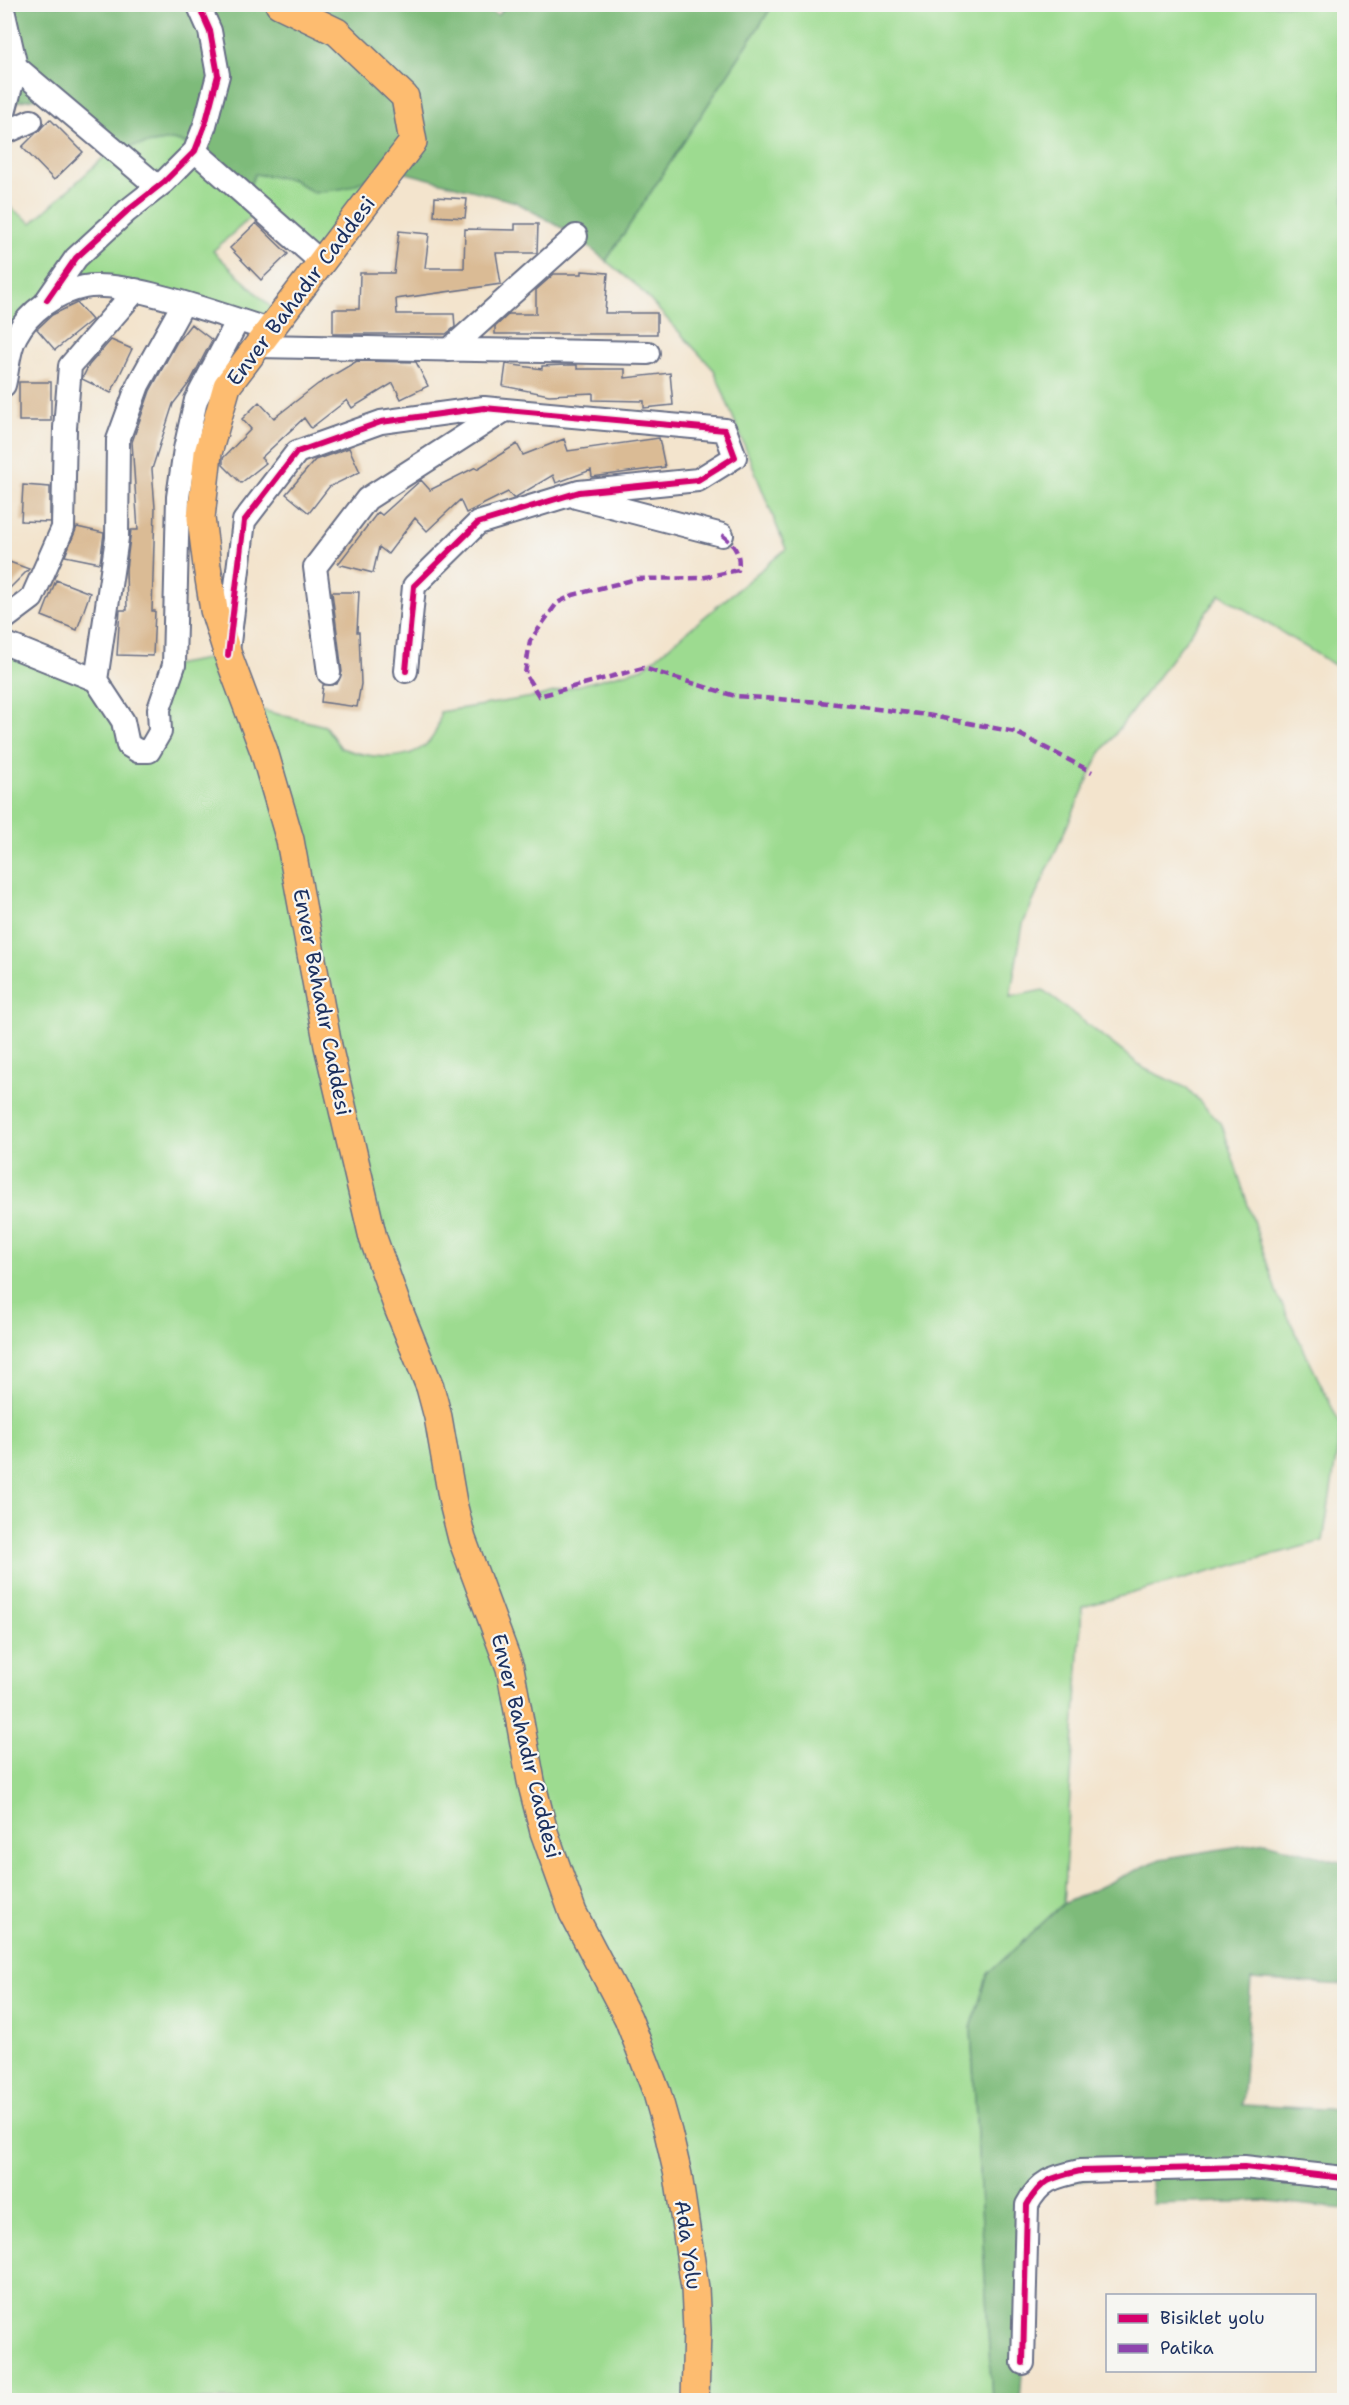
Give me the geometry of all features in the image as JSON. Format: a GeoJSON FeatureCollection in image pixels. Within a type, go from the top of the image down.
{"type":"FeatureCollection","features":[{"type":"Feature","properties":{"kind":"main road","name":"Enver Bahadır Caddesi"},"geometry":{"type":"LineString","coordinates":[[279,4],[337,32],[405,97],[413,142],[227,386],[208,453],[201,518],[214,610],[228,655],[253,718],[278,798],[294,861],[328,1046],[374,1238],[433,1397],[462,1539],[510,1668],[531,1781],[544,1832],[573,1913],[628,2018],[657,2093]]}},
{"type":"Feature","properties":{"kind":"main road","name":"Ada Yolu"},"geometry":{"type":"LineString","coordinates":[[657,2093],[678,2175],[695,2288],[697,2331],[695,2400]]}},
{"type":"Feature","properties":{"kind":"street"},"geometry":{"type":"LineString","coordinates":[[4,385],[14,338],[46,300],[76,258],[127,211],[158,187],[195,151],[205,125],[218,75],[210,31],[198,4]]}},
{"type":"Feature","properties":{"kind":"street"},"geometry":{"type":"LineString","coordinates":[[4,14],[16,67],[4,113]]}},
{"type":"Feature","properties":{"kind":"street"},"geometry":{"type":"LineString","coordinates":[[16,67],[158,187]]}},
{"type":"Feature","properties":{"kind":"street"},"geometry":{"type":"LineString","coordinates":[[4,133],[31,122]]}},
{"type":"Feature","properties":{"kind":"street"},"geometry":{"type":"LineString","coordinates":[[195,151],[321,262]]}},
{"type":"Feature","properties":{"kind":"street"},"geometry":{"type":"LineString","coordinates":[[449,350],[576,236]]}},
{"type":"Feature","properties":{"kind":"street"},"geometry":{"type":"LineString","coordinates":[[46,300],[85,287],[136,290],[238,321],[263,338],[449,350],[648,353]]}},
{"type":"Feature","properties":{"kind":"street"},"geometry":{"type":"LineString","coordinates":[[4,619],[32,598],[63,528],[65,428],[70,366],[136,290]]}},
{"type":"Feature","properties":{"kind":"street"},"geometry":{"type":"LineString","coordinates":[[96,680],[117,538],[118,440],[138,385],[183,304]]}},
{"type":"Feature","properties":{"kind":"street"},"geometry":{"type":"LineString","coordinates":[[4,643],[96,680],[123,721],[128,745],[138,751],[149,751],[160,732],[159,709],[174,664],[178,497],[185,449],[196,400],[238,321]]}},
{"type":"Feature","properties":{"kind":"street"},"geometry":{"type":"LineString","coordinates":[[228,655],[244,521],[297,452],[381,422],[484,408],[725,430],[735,457],[698,480],[579,492],[478,523],[414,586],[406,671]]}},
{"type":"Feature","properties":{"kind":"street"},"geometry":{"type":"LineString","coordinates":[[329,673],[315,567],[367,499],[505,410]]}},
{"type":"Feature","properties":{"kind":"street"},"geometry":{"type":"LineString","coordinates":[[568,495],[722,535]]}},
{"type":"Feature","properties":{"kind":"street"},"geometry":{"type":"LineString","coordinates":[[1023,2363],[1027,2205],[1036,2188],[1060,2175],[1080,2171],[1244,2167],[1344,2178]]}},
{"type":"Feature","properties":{"kind":"green space"},"geometry":{"type":"Polygon","coordinates":[[[468,4],[499,15],[506,4],[773,5],[606,261],[576,236],[516,202],[392,169],[346,188],[314,193],[292,179],[255,174],[245,196],[197,146],[172,140],[113,149],[50,96],[8,103],[5,5],[468,4]]]}},
{"type":"Feature","properties":{"kind":"green space"},"geometry":{"type":"Polygon","coordinates":[[[773,5],[1344,5],[1344,671],[1220,594],[1098,757],[1023,924],[1010,997],[1043,990],[1145,1069],[1187,1088],[1222,1125],[1277,1294],[1341,1426],[1323,1541],[1082,1607],[1063,1904],[988,1974],[971,2028],[992,2400],[5,2400],[4,643],[96,680],[123,721],[149,751],[174,665],[228,655],[249,707],[325,726],[341,748],[356,753],[388,757],[404,755],[429,742],[436,729],[440,712],[539,696],[643,668],[786,549],[714,370],[636,285],[606,261],[773,5]]]}},
{"type":"Feature","properties":{"kind":"green space"},"geometry":{"type":"Polygon","coordinates":[[[172,140],[197,146],[245,195],[255,174],[292,179],[314,193],[392,169],[321,262],[260,209],[213,251],[280,316],[270,330],[85,287],[20,330],[5,327],[4,203],[32,223],[113,149],[172,140]]]}},
{"type":"Feature","properties":{"kind":"green space"},"geometry":{"type":"Polygon","coordinates":[[[1265,1842],[1344,1863],[1344,1985],[1251,1979],[1242,2105],[1344,2110],[1344,2209],[1269,2201],[1153,2204],[1150,2170],[1036,2188],[1020,2400],[992,2400],[971,2028],[988,1974],[1063,1904],[1160,1859],[1265,1842]]]}},
{"type":"Feature","properties":{"kind":"building"},"geometry":{"type":"Polygon","coordinates":[[[50,119],[83,152],[54,180],[22,147],[50,119]]]}},
{"type":"Feature","properties":{"kind":"building"},"geometry":{"type":"Polygon","coordinates":[[[435,197],[467,199],[465,218],[434,216],[435,197]]]}},
{"type":"Feature","properties":{"kind":"building"},"geometry":{"type":"Polygon","coordinates":[[[256,223],[288,254],[261,280],[230,248],[256,223]]]}},
{"type":"Feature","properties":{"kind":"building"},"geometry":{"type":"Polygon","coordinates":[[[515,224],[538,224],[537,253],[496,253],[501,284],[396,299],[397,314],[454,314],[455,327],[446,334],[333,334],[333,309],[359,309],[360,273],[394,273],[399,231],[429,234],[425,268],[464,268],[465,229],[515,230],[515,224]]]}},
{"type":"Feature","properties":{"kind":"building"},"geometry":{"type":"Polygon","coordinates":[[[582,271],[608,273],[605,313],[657,313],[657,334],[495,334],[495,327],[509,314],[536,314],[536,290],[554,274],[582,274],[582,271]]]}},
{"type":"Feature","properties":{"kind":"building"},"geometry":{"type":"Polygon","coordinates":[[[77,303],[92,320],[55,350],[37,329],[52,315],[77,303]]]}},
{"type":"Feature","properties":{"kind":"building"},"geometry":{"type":"Polygon","coordinates":[[[191,324],[212,340],[190,382],[173,404],[152,469],[155,508],[153,656],[117,655],[120,610],[127,610],[126,569],[131,530],[138,530],[132,442],[150,391],[177,342],[191,324]]]}},
{"type":"Feature","properties":{"kind":"building"},"geometry":{"type":"Polygon","coordinates":[[[111,340],[132,349],[111,393],[82,379],[89,365],[111,340]]]}},
{"type":"Feature","properties":{"kind":"building"},"geometry":{"type":"Polygon","coordinates":[[[357,361],[416,362],[428,386],[401,399],[393,383],[352,408],[347,400],[311,428],[304,418],[261,458],[266,463],[241,483],[223,465],[223,458],[251,429],[242,419],[259,402],[274,418],[318,384],[357,361]]]}},
{"type":"Feature","properties":{"kind":"building"},"geometry":{"type":"Polygon","coordinates":[[[506,364],[542,369],[542,366],[577,365],[577,369],[625,369],[625,378],[670,373],[673,405],[644,408],[644,401],[593,400],[593,393],[549,395],[503,386],[506,364]]]}},
{"type":"Feature","properties":{"kind":"building"},"geometry":{"type":"Polygon","coordinates":[[[19,382],[51,382],[51,421],[19,421],[19,382]]]}},
{"type":"Feature","properties":{"kind":"building"},"geometry":{"type":"Polygon","coordinates":[[[659,438],[665,467],[592,477],[591,470],[556,483],[553,475],[516,497],[513,498],[508,492],[466,513],[460,500],[427,531],[415,518],[388,554],[379,547],[373,573],[338,564],[378,512],[382,515],[421,480],[430,490],[476,467],[477,469],[517,444],[523,455],[564,439],[568,451],[659,438]]]}},
{"type":"Feature","properties":{"kind":"building"},"geometry":{"type":"Polygon","coordinates":[[[349,448],[360,472],[329,487],[309,513],[286,494],[315,460],[349,448]]]}},
{"type":"Feature","properties":{"kind":"building"},"geometry":{"type":"Polygon","coordinates":[[[23,485],[50,487],[50,522],[21,521],[23,485]]]}},
{"type":"Feature","properties":{"kind":"building"},"geometry":{"type":"Polygon","coordinates":[[[77,527],[104,533],[100,563],[65,556],[77,527]]]}},
{"type":"Feature","properties":{"kind":"building"},"geometry":{"type":"Polygon","coordinates":[[[4,560],[29,569],[4,594],[4,560]]]}},
{"type":"Feature","properties":{"kind":"building"},"geometry":{"type":"Polygon","coordinates":[[[56,580],[90,593],[77,630],[42,616],[56,580]]]}},
{"type":"Feature","properties":{"kind":"building"},"geometry":{"type":"Polygon","coordinates":[[[332,592],[359,592],[357,632],[359,632],[361,684],[357,707],[321,702],[323,685],[337,684],[342,672],[332,592]]]}},
{"type":"Feature","properties":{"kind":"marked path"},"geometry":{"type":"LineString","coordinates":[[722,535],[736,550],[739,559],[738,570],[701,578],[636,579],[573,595],[557,603],[530,641],[525,674],[539,696],[643,668],[735,696],[820,702],[927,715],[1015,732],[1092,772]]}},
{"type":"Feature","properties":{"kind":"cycle path"},"geometry":{"type":"LineString","coordinates":[[47,300],[76,258],[127,211],[164,182],[195,151],[205,125],[218,75],[210,31],[198,4]]}},
{"type":"Feature","properties":{"kind":"cycle path"},"geometry":{"type":"LineString","coordinates":[[228,655],[244,521],[297,452],[381,422],[484,408],[725,430],[735,457],[698,480],[579,492],[478,523],[414,586],[406,671]]}},
{"type":"Feature","properties":{"kind":"cycle path"},"geometry":{"type":"LineString","coordinates":[[1023,2363],[1027,2205],[1037,2190],[1048,2181],[1080,2171],[1244,2167],[1344,2178]]}}]}
